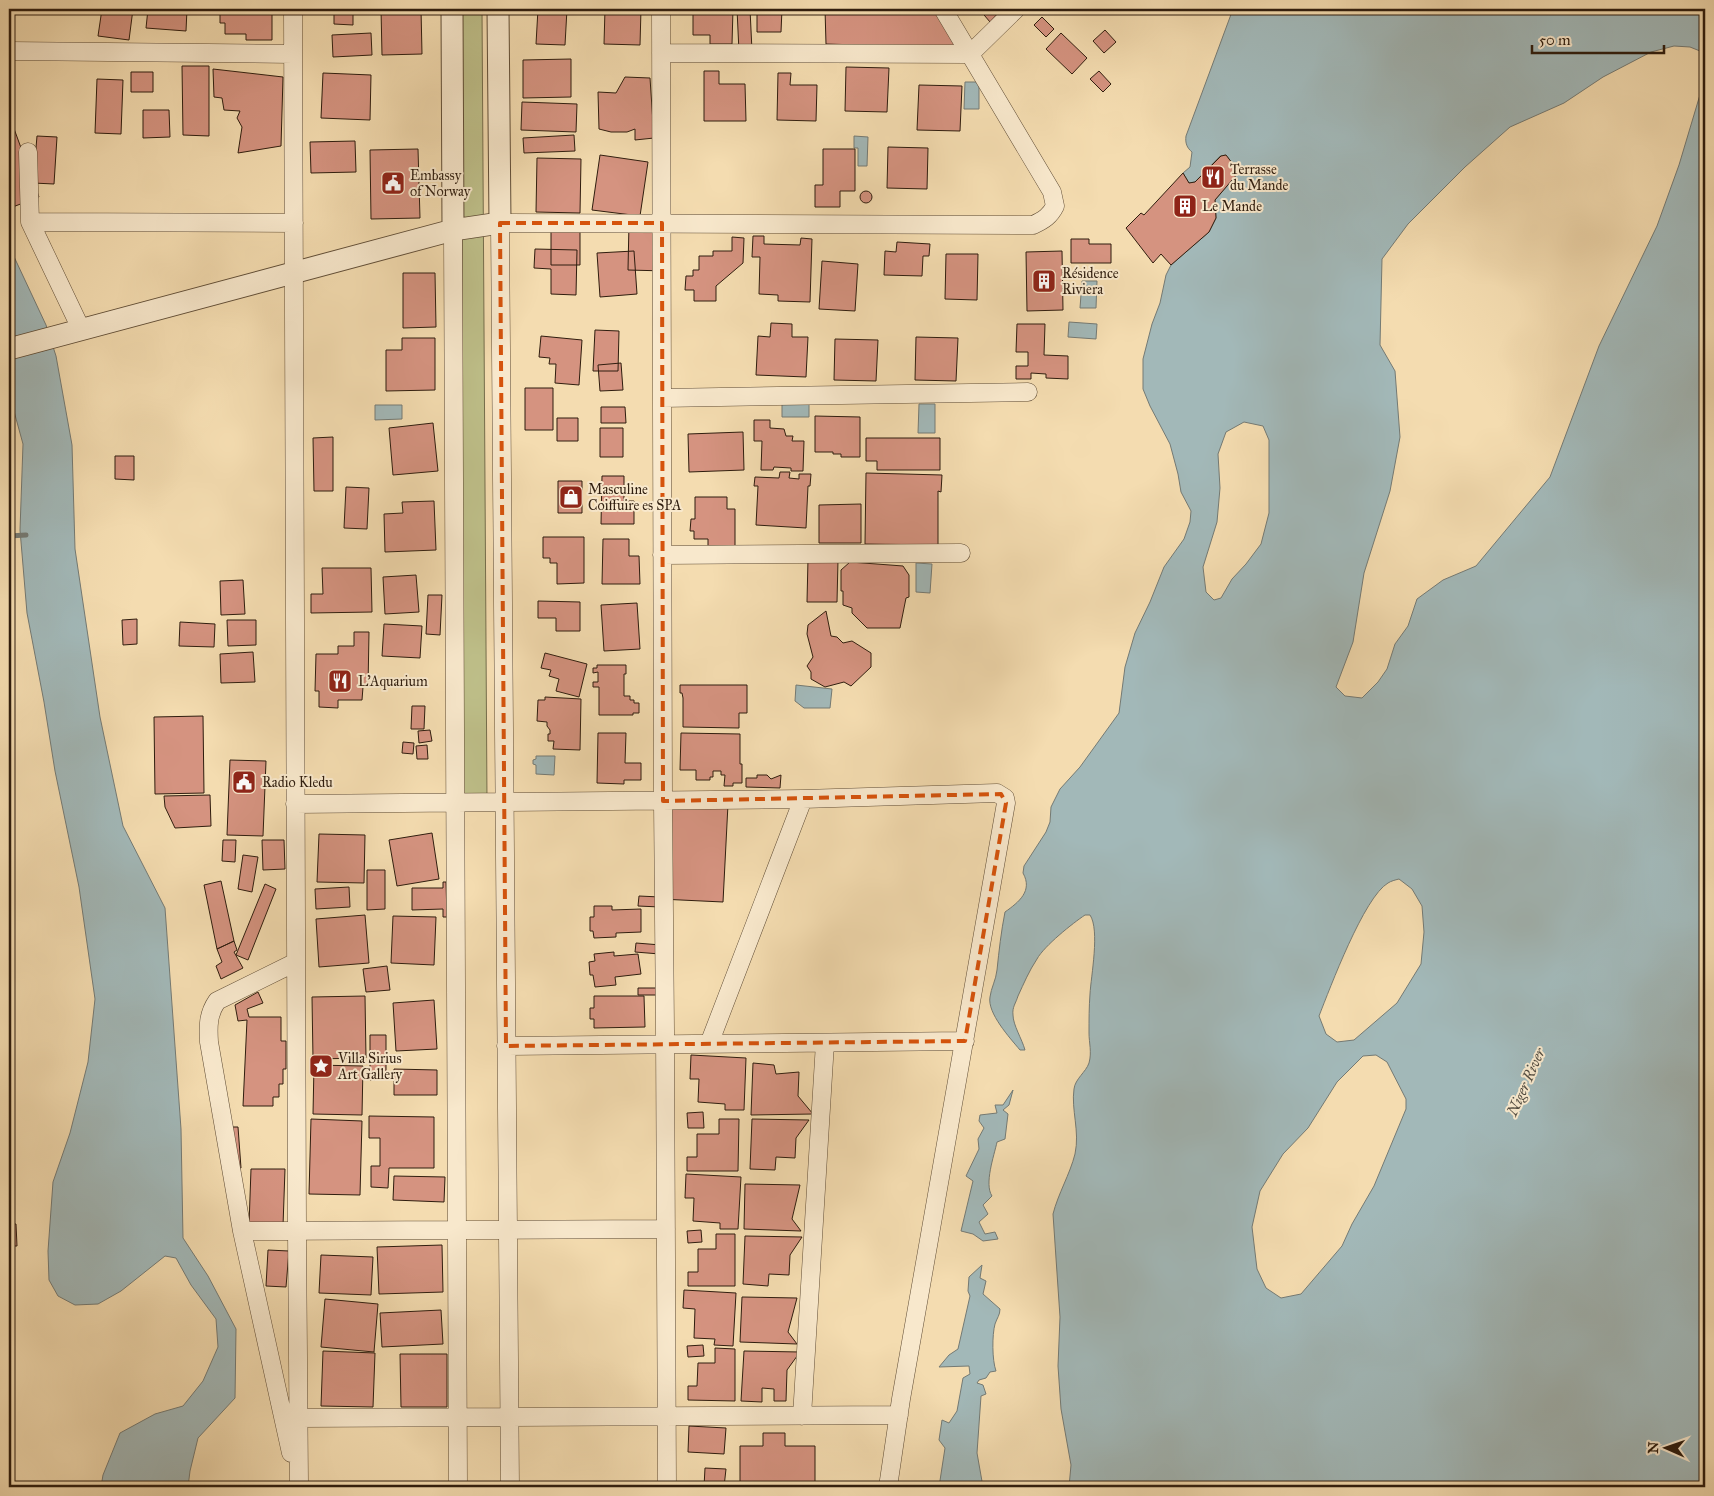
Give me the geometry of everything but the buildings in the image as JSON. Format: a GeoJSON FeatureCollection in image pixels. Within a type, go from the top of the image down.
{"type":"FeatureCollection","features":[{"type":"Feature","properties":{"kind":"street"},"geometry":{"type":"LineString","coordinates":[[293,9],[296,1231],[300,1486]]}},
{"type":"Feature","properties":{"kind":"street"},"geometry":{"type":"LineString","coordinates":[[452,9],[458,1487]]}},
{"type":"Feature","properties":{"kind":"street"},"geometry":{"type":"LineString","coordinates":[[498,9],[510,1487]]}},
{"type":"Feature","properties":{"kind":"street"},"geometry":{"type":"LineString","coordinates":[[661,9],[662,801],[666,1044],[667,1487]]}},
{"type":"Feature","properties":{"kind":"street"},"geometry":{"type":"LineString","coordinates":[[9,349],[453,230],[500,223],[1033,225],[1051,214],[1055,206],[1052,192],[943,9]]}},
{"type":"Feature","properties":{"kind":"street"},"geometry":{"type":"LineString","coordinates":[[661,53],[970,54],[1016,9]]}},
{"type":"Feature","properties":{"kind":"street"},"geometry":{"type":"LineString","coordinates":[[9,51],[293,54]]}},
{"type":"Feature","properties":{"kind":"street"},"geometry":{"type":"LineString","coordinates":[[28,152],[30,222],[81,329]]}},
{"type":"Feature","properties":{"kind":"street"},"geometry":{"type":"LineString","coordinates":[[30,222],[294,223]]}},
{"type":"Feature","properties":{"kind":"street"},"geometry":{"type":"LineString","coordinates":[[662,398],[1028,392]]}},
{"type":"Feature","properties":{"kind":"street"},"geometry":{"type":"LineString","coordinates":[[662,556],[961,553]]}},
{"type":"Feature","properties":{"kind":"street"},"geometry":{"type":"LineString","coordinates":[[295,804],[803,799],[997,792],[1005,798],[1006,803],[888,1487]]}},
{"type":"Feature","properties":{"kind":"street"},"geometry":{"type":"LineString","coordinates":[[709,1044],[803,799]]}},
{"type":"Feature","properties":{"kind":"street"},"geometry":{"type":"LineString","coordinates":[[296,962],[217,1002],[210,1014],[209,1042],[242,1232],[300,1486]]}},
{"type":"Feature","properties":{"kind":"street"},"geometry":{"type":"LineString","coordinates":[[506,1046],[965,1041]]}},
{"type":"Feature","properties":{"kind":"street"},"geometry":{"type":"LineString","coordinates":[[802,1416],[825,1043]]}},
{"type":"Feature","properties":{"kind":"street"},"geometry":{"type":"LineString","coordinates":[[242,1232],[666,1229]]}},
{"type":"Feature","properties":{"kind":"street"},"geometry":{"type":"LineString","coordinates":[[298,1418],[899,1416]]}},
{"type":"Feature","properties":{"kind":"highlighted area"},"geometry":{"type":"Polygon","coordinates":[[[500,223],[662,223],[663,801],[1001,794],[1006,803],[965,1041],[506,1046],[500,223]]]}},
{"type":"Feature","properties":{"kind":"green space"},"geometry":{"type":"Polygon","coordinates":[[[462,9],[482,9],[487,801],[463,803],[462,9]]]}},
{"type":"Feature","properties":{"kind":"water","name":"Niger River"},"geometry":{"type":"Polygon","coordinates":[[[1233,9],[1705,9],[1705,53],[1690,47],[1674,46],[1651,52],[1603,77],[1564,103],[1510,127],[1465,167],[1408,224],[1382,259],[1380,345],[1395,371],[1400,437],[1390,491],[1364,573],[1353,642],[1336,687],[1345,696],[1362,698],[1378,682],[1387,669],[1395,644],[1408,626],[1417,599],[1443,580],[1476,566],[1550,477],[1599,346],[1657,226],[1679,165],[1705,78],[1705,1487],[1069,1487],[1071,1465],[1061,1409],[1058,1366],[1060,1317],[1053,1214],[1075,1154],[1077,1137],[1073,1097],[1075,1085],[1088,1066],[1090,1059],[1089,1004],[1095,942],[1093,922],[1090,915],[1085,915],[1052,941],[1034,964],[1027,977],[1014,1005],[1013,1012],[1014,1023],[1025,1050],[1020,1050],[1000,1025],[992,1010],[990,997],[996,974],[1005,912],[1019,900],[1025,891],[1024,866],[1046,832],[1050,822],[1051,807],[1060,789],[1080,767],[1119,713],[1125,667],[1135,633],[1164,567],[1184,539],[1190,522],[1191,511],[1181,492],[1170,444],[1143,389],[1143,359],[1152,324],[1160,303],[1166,275],[1171,265],[1209,232],[1216,218],[1215,200],[1239,172],[1226,155],[1220,156],[1195,182],[1189,183],[1183,173],[1190,167],[1192,152],[1187,145],[1186,136],[1233,9]],[[1244,422],[1226,432],[1218,454],[1220,488],[1217,522],[1203,567],[1206,592],[1214,600],[1221,598],[1232,579],[1261,544],[1269,513],[1269,440],[1263,426],[1244,422]],[[1399,879],[1392,881],[1379,892],[1359,924],[1319,1016],[1326,1034],[1337,1042],[1354,1040],[1397,1003],[1421,964],[1424,932],[1422,906],[1412,889],[1399,879]],[[1376,1055],[1363,1056],[1337,1082],[1308,1128],[1283,1154],[1260,1191],[1252,1227],[1257,1269],[1266,1288],[1281,1298],[1301,1294],[1342,1246],[1352,1224],[1374,1186],[1406,1109],[1406,1099],[1387,1062],[1376,1055]]]}},
{"type":"Feature","properties":{"kind":"water"},"geometry":{"type":"Polygon","coordinates":[[[965,82],[979,82],[979,109],[964,109],[965,82]]]}},
{"type":"Feature","properties":{"kind":"water"},"geometry":{"type":"Polygon","coordinates":[[[854,136],[868,137],[867,166],[858,166],[858,148],[854,148],[854,136]]]}},
{"type":"Feature","properties":{"kind":"water"},"geometry":{"type":"Polygon","coordinates":[[[9,246],[46,325],[56,356],[72,445],[75,549],[100,717],[123,826],[165,908],[181,1129],[183,1238],[208,1276],[236,1329],[235,1398],[198,1438],[188,1487],[101,1487],[103,1475],[120,1433],[155,1414],[183,1406],[203,1381],[218,1347],[216,1319],[191,1285],[176,1258],[165,1256],[121,1291],[98,1304],[75,1305],[58,1296],[49,1280],[48,1251],[53,1182],[70,1133],[88,1062],[95,999],[79,887],[55,771],[27,613],[20,530],[23,444],[9,393],[9,246]]]}},
{"type":"Feature","properties":{"kind":"water"},"geometry":{"type":"Polygon","coordinates":[[[1082,281],[1097,281],[1096,308],[1080,308],[1082,281]]]}},
{"type":"Feature","properties":{"kind":"water"},"geometry":{"type":"Polygon","coordinates":[[[1069,322],[1097,324],[1096,339],[1068,337],[1069,322]]]}},
{"type":"Feature","properties":{"kind":"water"},"geometry":{"type":"Polygon","coordinates":[[[809,400],[809,417],[782,417],[782,401],[809,400]]]}},
{"type":"Feature","properties":{"kind":"water"},"geometry":{"type":"Polygon","coordinates":[[[919,404],[935,404],[935,433],[918,433],[919,404]]]}},
{"type":"Feature","properties":{"kind":"water"},"geometry":{"type":"Polygon","coordinates":[[[375,405],[402,405],[402,419],[375,420],[375,405]]]}},
{"type":"Feature","properties":{"kind":"water"},"geometry":{"type":"Polygon","coordinates":[[[916,563],[932,564],[930,593],[916,592],[916,563]]]}},
{"type":"Feature","properties":{"kind":"water"},"geometry":{"type":"Polygon","coordinates":[[[796,685],[832,689],[830,708],[804,708],[795,701],[796,685]]]}},
{"type":"Feature","properties":{"kind":"water"},"geometry":{"type":"Polygon","coordinates":[[[536,756],[555,756],[554,775],[536,774],[536,765],[533,764],[533,760],[536,759],[536,756]]]}},
{"type":"Feature","properties":{"kind":"water"},"geometry":{"type":"Polygon","coordinates":[[[1013,1090],[1009,1105],[1003,1110],[1008,1114],[1005,1139],[997,1142],[990,1170],[989,1184],[992,1196],[983,1205],[988,1214],[979,1222],[985,1234],[995,1232],[998,1239],[983,1241],[973,1234],[961,1231],[973,1181],[966,1176],[979,1149],[978,1139],[984,1128],[979,1121],[980,1115],[997,1113],[995,1105],[1003,1105],[1013,1090]]]}},
{"type":"Feature","properties":{"kind":"water"},"geometry":{"type":"Polygon","coordinates":[[[982,1265],[980,1278],[986,1281],[983,1294],[1000,1309],[993,1334],[993,1354],[996,1371],[990,1372],[986,1378],[979,1380],[977,1383],[983,1385],[986,1394],[981,1396],[977,1453],[983,1487],[939,1487],[945,1448],[939,1440],[942,1420],[949,1423],[957,1411],[963,1378],[970,1374],[969,1366],[939,1367],[949,1355],[958,1349],[970,1296],[968,1291],[969,1277],[982,1265]]]}},
{"type":"Feature","properties":{"kind":"waterway"},"geometry":{"type":"LineString","coordinates":[[9,536],[26,535]]}},
{"type":"Feature","properties":{"kind":"place","name":"Terrasse du Mande"},"geometry":{"type":"Point","coordinates":[1213,177]}},
{"type":"Feature","properties":{"kind":"place","name":"Embassy of Norway"},"geometry":{"type":"Point","coordinates":[393,183]}},
{"type":"Feature","properties":{"kind":"place","name":"Le Mande"},"geometry":{"type":"Point","coordinates":[1185,206]}},
{"type":"Feature","properties":{"kind":"place","name":"Résidence Riviera"},"geometry":{"type":"Point","coordinates":[1044,281]}},
{"type":"Feature","properties":{"kind":"place","name":"Masculine Coiffuire es SPA"},"geometry":{"type":"Point","coordinates":[571,497]}},
{"type":"Feature","properties":{"kind":"place","name":"L'Aquarium"},"geometry":{"type":"Point","coordinates":[340,681]}},
{"type":"Feature","properties":{"kind":"place","name":"Radio Kledu"},"geometry":{"type":"Point","coordinates":[244,782]}},
{"type":"Feature","properties":{"kind":"place","name":"Villa Sirius Art Gallery"},"geometry":{"type":"Point","coordinates":[321,1066]}}]}
